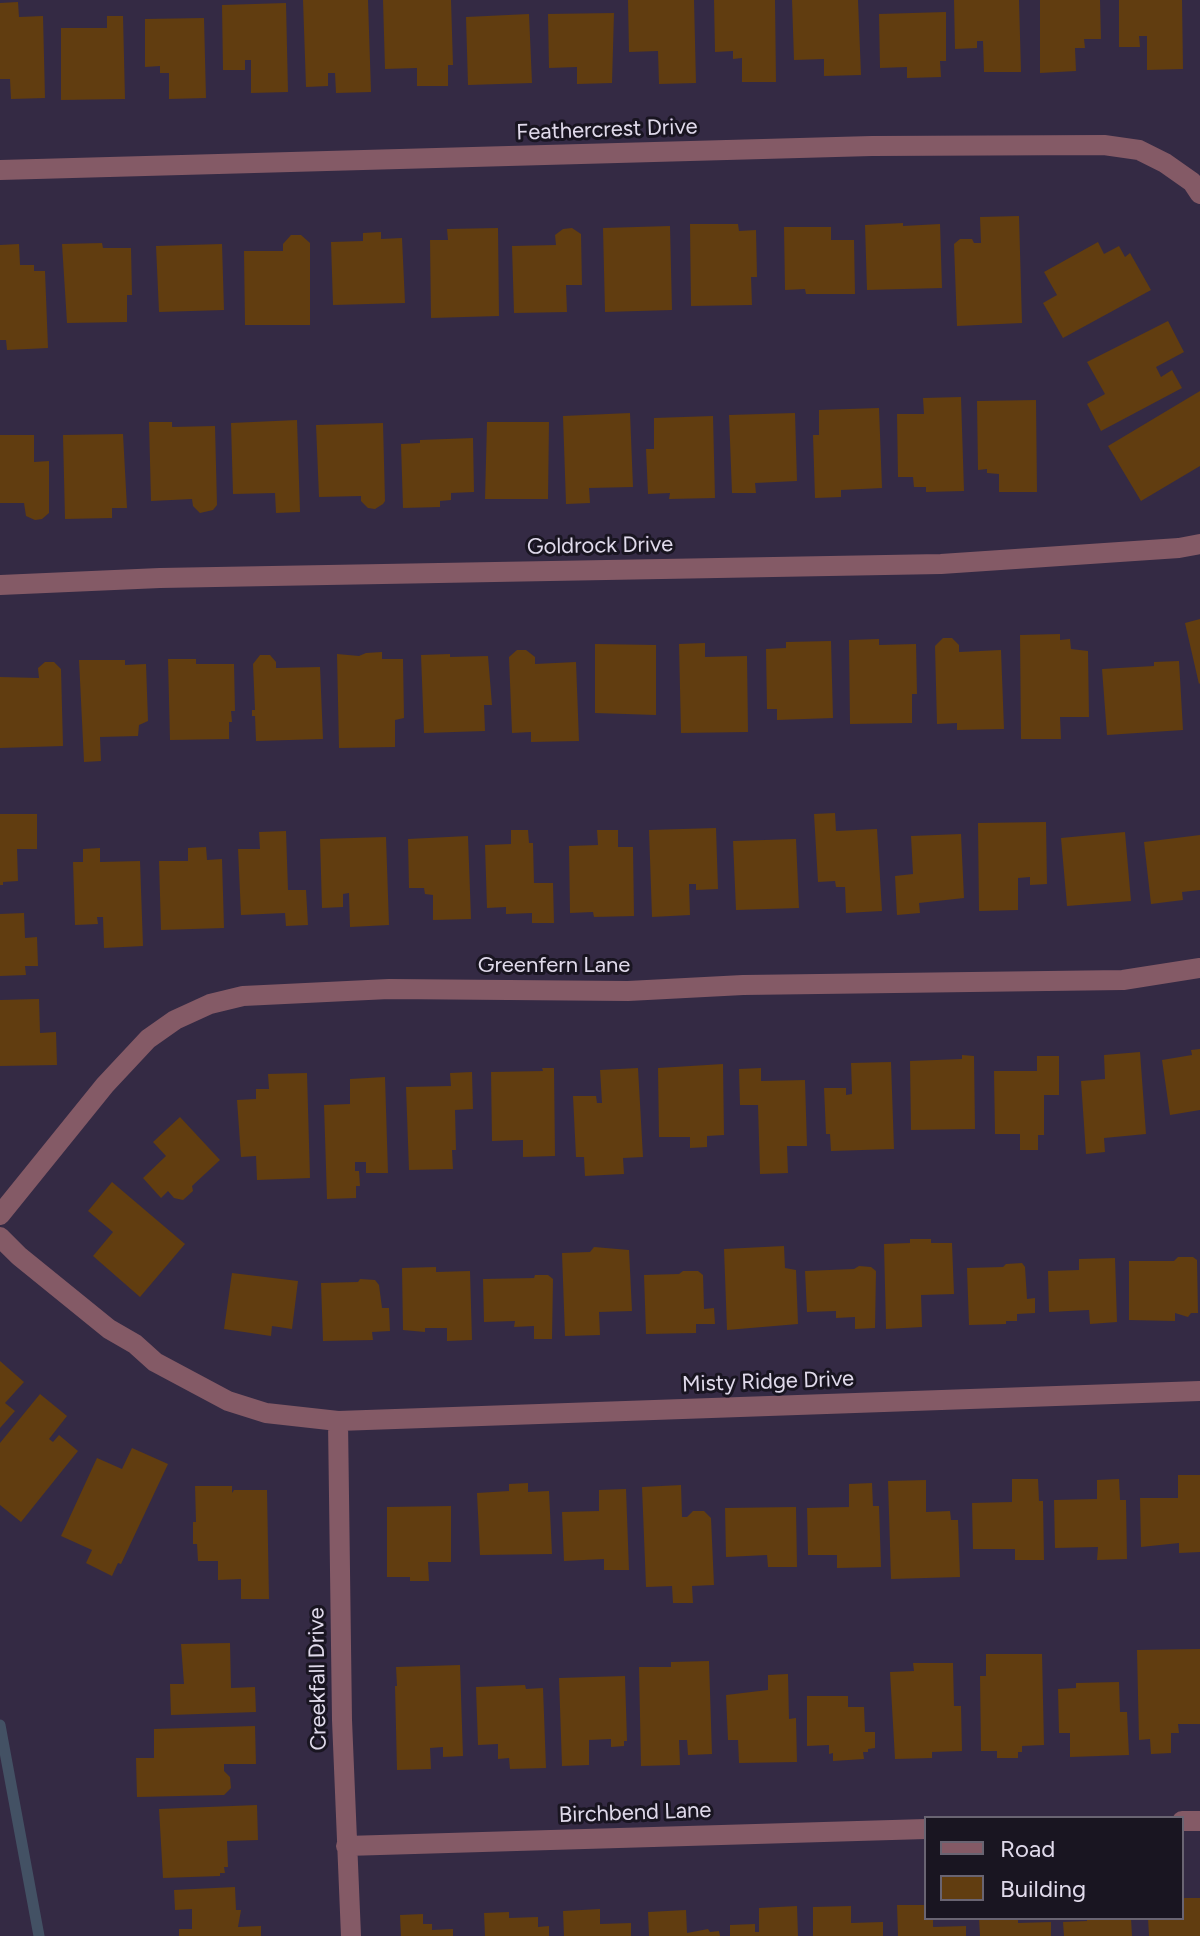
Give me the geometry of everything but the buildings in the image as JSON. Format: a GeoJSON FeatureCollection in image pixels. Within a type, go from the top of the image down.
{"type":"FeatureCollection","features":[{"type":"Feature","properties":{"kind":"street","name":"Feathercrest Drive"},"geometry":{"type":"LineString","coordinates":[[0,170],[872,146],[1104,145],[1139,150],[1165,163],[1192,182],[1200,194]]}},
{"type":"Feature","properties":{"kind":"street","name":"Goldrock Drive"},"geometry":{"type":"LineString","coordinates":[[0,585],[160,578],[941,564],[1200,544]]}},
{"type":"Feature","properties":{"kind":"street","name":"Greenfern Lane"},"geometry":{"type":"LineString","coordinates":[[0,1215],[105,1085],[148,1039],[175,1020],[198,1009],[243,996],[389,989],[628,991],[743,985],[1123,980],[1200,968]]}},
{"type":"Feature","properties":{"kind":"street","name":"Misty Ridge Drive"},"geometry":{"type":"LineString","coordinates":[[0,1237],[97,1320],[135,1344],[155,1362],[228,1401],[266,1413],[338,1421],[1200,1391]]}},
{"type":"Feature","properties":{"kind":"street","name":"Creekfall Drive"},"geometry":{"type":"LineString","coordinates":[[338,1421],[342,1720],[351,1936]]}},
{"type":"Feature","properties":{"kind":"street","name":"Birchbend Lane"},"geometry":{"type":"LineString","coordinates":[[346,1846],[924,1829]]}},
{"type":"Feature","properties":{"kind":"waterway"},"geometry":{"type":"LineString","coordinates":[[0,1725],[39,1936]]}}]}
